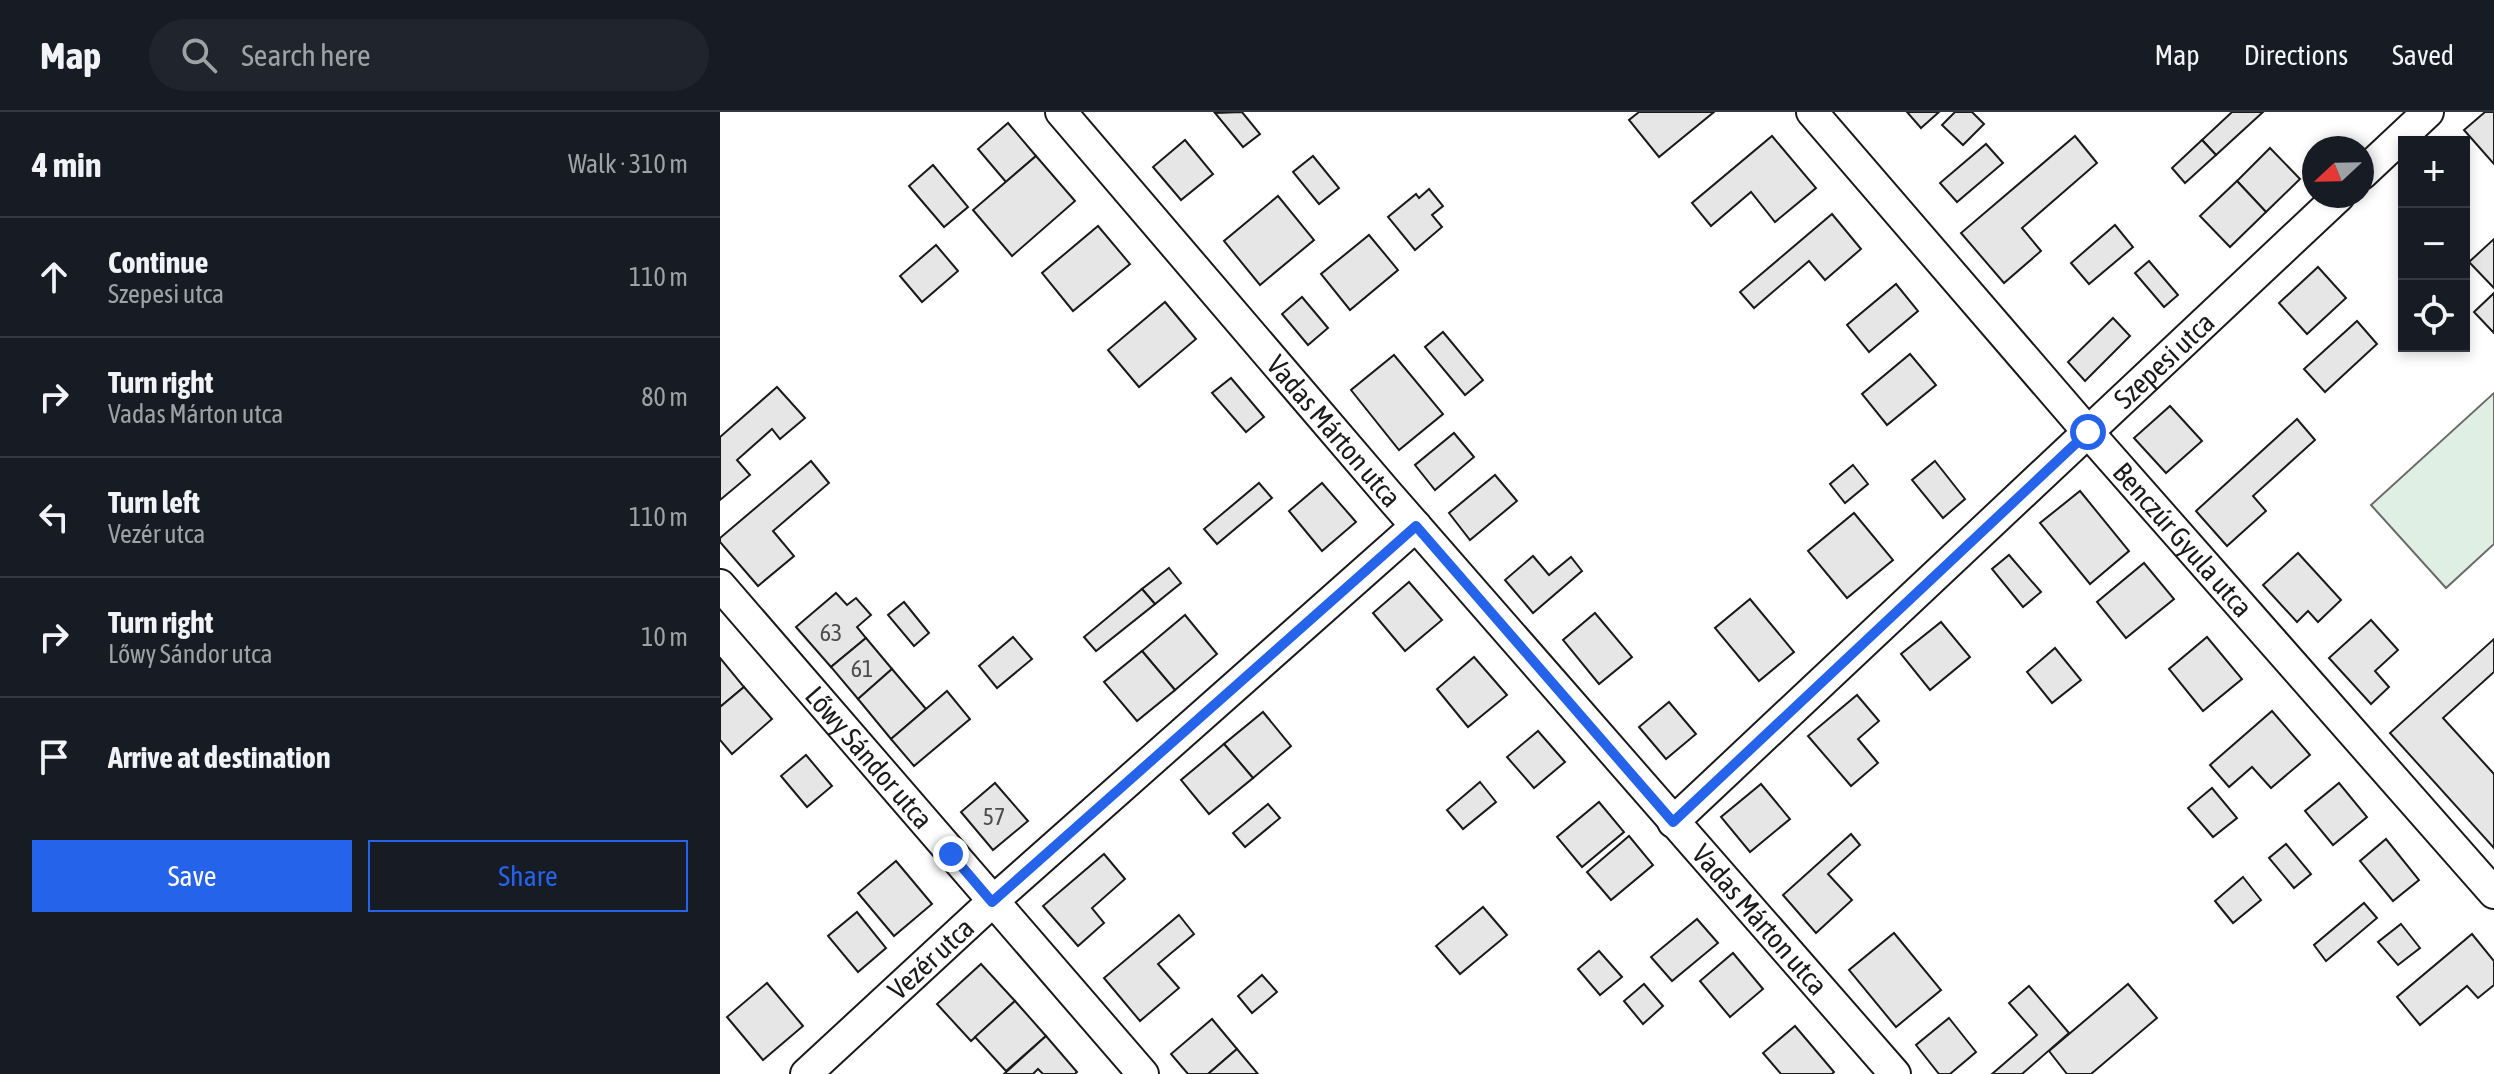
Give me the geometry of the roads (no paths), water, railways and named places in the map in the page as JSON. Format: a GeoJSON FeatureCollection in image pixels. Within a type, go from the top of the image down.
{"type":"FeatureCollection","features":[{"type":"Feature","properties":{"kind":"street","name":"Vadas Márton utca"},"geometry":{"type":"LineString","coordinates":[[1061,112],[1416,526],[1895,1074]]}},
{"type":"Feature","properties":{"kind":"street","name":"Benczúr Gyula utca"},"geometry":{"type":"LineString","coordinates":[[1812,112],[2088,432],[2494,893]]}},
{"type":"Feature","properties":{"kind":"street"},"geometry":{"type":"LineString","coordinates":[[2374,163],[2428,112]]}},
{"type":"Feature","properties":{"kind":"street","name":"Szepesi utca"},"geometry":{"type":"LineString","coordinates":[[1673,822],[2326,208]]}},
{"type":"Feature","properties":{"kind":"street","name":"Vezér utca"},"geometry":{"type":"LineString","coordinates":[[806,1074],[992,902],[1416,526]]}},
{"type":"Feature","properties":{"kind":"street","name":"Lőwy Sándor utca"},"geometry":{"type":"LineString","coordinates":[[720,585],[1143,1074]]}}]}
